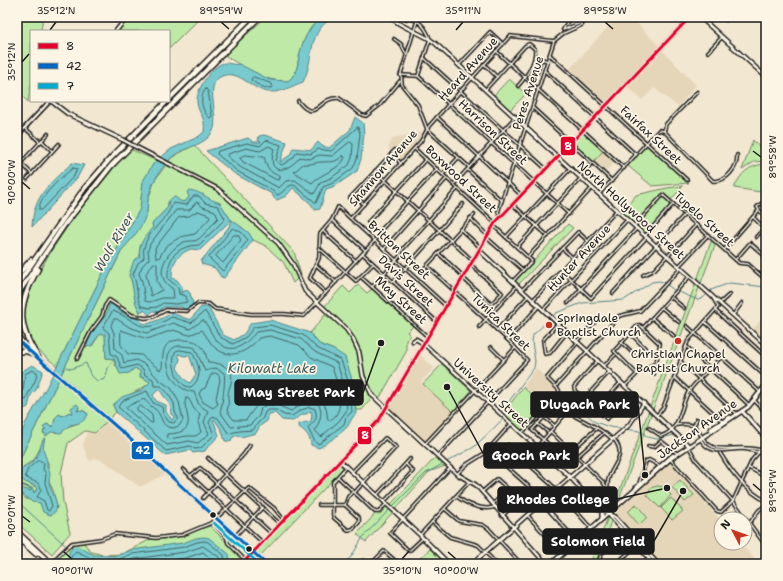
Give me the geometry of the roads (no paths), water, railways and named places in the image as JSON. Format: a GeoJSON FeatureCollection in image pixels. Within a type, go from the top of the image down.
{"type":"FeatureCollection","features":[{"type":"Feature","properties":{"kind":"highway"},"geometry":{"type":"LineString","coordinates":[[170,98],[251,17]]}},
{"type":"Feature","properties":{"kind":"highway"},"geometry":{"type":"LineString","coordinates":[[17,295],[87,194],[111,166],[260,17]]}},
{"type":"Feature","properties":{"kind":"highway"},"geometry":{"type":"LineString","coordinates":[[17,285],[49,238],[95,176],[166,102]]}},
{"type":"Feature","properties":{"kind":"highway"},"geometry":{"type":"LineString","coordinates":[[17,276],[49,238]]}},
{"type":"Feature","properties":{"kind":"highway"},"geometry":{"type":"LineString","coordinates":[[38,357],[26,338],[22,312],[30,282],[53,242]]}},
{"type":"Feature","properties":{"kind":"highway"},"geometry":{"type":"LineString","coordinates":[[17,352],[22,350],[34,354]]}},
{"type":"Feature","properties":{"kind":"highway"},"geometry":{"type":"LineString","coordinates":[[17,532],[51,564]]}},
{"type":"Feature","properties":{"kind":"highway"},"geometry":{"type":"LineString","coordinates":[[17,537],[47,564]]}},
{"type":"Feature","properties":{"kind":"main road"},"geometry":{"type":"LineString","coordinates":[[117,30],[127,17]]}},
{"type":"Feature","properties":{"kind":"main road","name":"North Hollywood Street"},"geometry":{"type":"LineString","coordinates":[[390,17],[400,25],[430,39],[460,64],[558,157],[766,345]]}},
{"type":"Feature","properties":{"kind":"main road"},"geometry":{"type":"LineString","coordinates":[[242,564],[379,420],[488,237],[494,224],[690,17]]}},
{"type":"Feature","properties":{"kind":"main road"},"geometry":{"type":"LineString","coordinates":[[700,17],[766,77]]}},
{"type":"Feature","properties":{"kind":"main road"},"geometry":{"type":"LineString","coordinates":[[17,136],[49,102]]}},
{"type":"Feature","properties":{"kind":"main road"},"geometry":{"type":"LineString","coordinates":[[51,102],[68,114],[188,173],[228,196],[278,243],[293,264],[305,291],[346,329],[359,352],[367,386],[372,395],[450,468],[457,474],[470,481],[482,492],[502,516],[548,564]]}},
{"type":"Feature","properties":{"kind":"main road"},"geometry":{"type":"LineString","coordinates":[[480,249],[528,296],[672,429],[689,447]]}},
{"type":"Feature","properties":{"kind":"main road","name":"University Street"},"geometry":{"type":"LineString","coordinates":[[413,341],[416,339],[424,344],[570,477],[602,511],[615,517],[654,564]]}},
{"type":"Feature","properties":{"kind":"main road"},"geometry":{"type":"LineString","coordinates":[[18,340],[42,362]]}},
{"type":"Feature","properties":{"kind":"main road"},"geometry":{"type":"LineString","coordinates":[[18,340],[127,436],[266,564]]}},
{"type":"Feature","properties":{"kind":"main road","name":"Jackson Avenue"},"geometry":{"type":"LineString","coordinates":[[548,564],[592,529],[670,458],[702,439],[743,411],[765,387]]}},
{"type":"Feature","properties":{"kind":"main road"},"geometry":{"type":"LineString","coordinates":[[473,564],[612,438],[629,425],[644,403]]}},
{"type":"Feature","properties":{"kind":"main road"},"geometry":{"type":"LineString","coordinates":[[743,411],[766,438]]}},
{"type":"Feature","properties":{"kind":"main road"},"geometry":{"type":"LineString","coordinates":[[340,461],[449,564]]}},
{"type":"Feature","properties":{"kind":"main road"},"geometry":{"type":"LineString","coordinates":[[602,519],[602,511],[606,505]]}},
{"type":"Feature","properties":{"kind":"main road","name":"Jackson Avenue"},"geometry":{"type":"LineString","coordinates":[[592,529],[608,514]]}},
{"type":"Feature","properties":{"kind":"main road","name":"University Street"},"geometry":{"type":"LineString","coordinates":[[650,558],[658,564]]}},
{"type":"Feature","properties":{"kind":"street"},"geometry":{"type":"LineString","coordinates":[[554,41],[564,33],[582,25],[580,23],[563,30],[570,17]]}},
{"type":"Feature","properties":{"kind":"street"},"geometry":{"type":"LineString","coordinates":[[676,17],[683,24]]}},
{"type":"Feature","properties":{"kind":"street"},"geometry":{"type":"LineString","coordinates":[[722,17],[726,20]]}},
{"type":"Feature","properties":{"kind":"street"},"geometry":{"type":"LineString","coordinates":[[400,75],[418,76],[430,39],[424,27],[417,21],[406,19]]}},
{"type":"Feature","properties":{"kind":"street"},"geometry":{"type":"LineString","coordinates":[[417,21],[400,75],[400,80],[404,90],[418,106],[427,129],[470,167]]}},
{"type":"Feature","properties":{"kind":"street"},"geometry":{"type":"LineString","coordinates":[[460,64],[490,32],[503,44]]}},
{"type":"Feature","properties":{"kind":"street","name":"Heard Avenue"},"geometry":{"type":"LineString","coordinates":[[427,129],[484,64],[512,36],[554,41]]}},
{"type":"Feature","properties":{"kind":"street"},"geometry":{"type":"LineString","coordinates":[[708,52],[722,37]]}},
{"type":"Feature","properties":{"kind":"street"},"geometry":{"type":"LineString","coordinates":[[394,39],[401,44],[406,56]]}},
{"type":"Feature","properties":{"kind":"street","name":"Peres Avenue"},"geometry":{"type":"LineString","coordinates":[[501,217],[498,212],[554,41]]}},
{"type":"Feature","properties":{"kind":"street"},"geometry":{"type":"LineString","coordinates":[[486,89],[526,45],[529,44],[535,50],[531,67],[525,78],[518,86]]}},
{"type":"Feature","properties":{"kind":"street"},"geometry":{"type":"LineString","coordinates":[[496,51],[624,168]]}},
{"type":"Feature","properties":{"kind":"street","name":"Fairfax Street"},"geometry":{"type":"LineString","coordinates":[[550,55],[687,180]]}},
{"type":"Feature","properties":{"kind":"street"},"geometry":{"type":"LineString","coordinates":[[424,58],[546,169]]}},
{"type":"Feature","properties":{"kind":"street"},"geometry":{"type":"LineString","coordinates":[[537,73],[541,59],[548,61]]}},
{"type":"Feature","properties":{"kind":"street"},"geometry":{"type":"LineString","coordinates":[[484,64],[497,76]]}},
{"type":"Feature","properties":{"kind":"street"},"geometry":{"type":"LineString","coordinates":[[531,67],[538,69]]}},
{"type":"Feature","properties":{"kind":"street"},"geometry":{"type":"LineString","coordinates":[[545,71],[636,155]]}},
{"type":"Feature","properties":{"kind":"street","name":"Harrison Street"},"geometry":{"type":"LineString","coordinates":[[418,76],[568,214]]}},
{"type":"Feature","properties":{"kind":"street"},"geometry":{"type":"LineString","coordinates":[[298,101],[306,110],[311,111],[327,101],[339,98],[362,115],[366,116],[380,104],[400,80]]}},
{"type":"Feature","properties":{"kind":"street"},"geometry":{"type":"LineString","coordinates":[[664,131],[666,124],[697,92]]}},
{"type":"Feature","properties":{"kind":"street"},"geometry":{"type":"LineString","coordinates":[[533,108],[612,181]]}},
{"type":"Feature","properties":{"kind":"street"},"geometry":{"type":"LineString","coordinates":[[454,184],[516,116]]}},
{"type":"Feature","properties":{"kind":"street"},"geometry":{"type":"LineString","coordinates":[[437,117],[522,195]]}},
{"type":"Feature","properties":{"kind":"street"},"geometry":{"type":"LineString","coordinates":[[25,128],[52,151]]}},
{"type":"Feature","properties":{"kind":"street"},"geometry":{"type":"LineString","coordinates":[[17,129],[21,132]]}},
{"type":"Feature","properties":{"kind":"street","name":"Shannon Avenue"},"geometry":{"type":"LineString","coordinates":[[351,218],[415,149],[423,138],[427,129]]}},
{"type":"Feature","properties":{"kind":"street"},"geometry":{"type":"LineString","coordinates":[[600,194],[659,130],[664,131],[713,181],[722,180],[730,174],[737,159],[737,155]]}},
{"type":"Feature","properties":{"kind":"street"},"geometry":{"type":"LineString","coordinates":[[17,167],[48,134]]}},
{"type":"Feature","properties":{"kind":"street"},"geometry":{"type":"LineString","coordinates":[[27,179],[59,144]]}},
{"type":"Feature","properties":{"kind":"street","name":"Boxwood Street"},"geometry":{"type":"LineString","coordinates":[[415,149],[454,184],[532,261],[523,270]]}},
{"type":"Feature","properties":{"kind":"street"},"geometry":{"type":"LineString","coordinates":[[350,198],[395,150]]}},
{"type":"Feature","properties":{"kind":"street"},"geometry":{"type":"LineString","coordinates":[[392,154],[401,164]]}},
{"type":"Feature","properties":{"kind":"street"},"geometry":{"type":"LineString","coordinates":[[443,174],[459,158]]}},
{"type":"Feature","properties":{"kind":"street"},"geometry":{"type":"LineString","coordinates":[[368,222],[426,159]]}},
{"type":"Feature","properties":{"kind":"street"},"geometry":{"type":"LineString","coordinates":[[21,163],[32,174]]}},
{"type":"Feature","properties":{"kind":"street"},"geometry":{"type":"LineString","coordinates":[[517,247],[592,163]]}},
{"type":"Feature","properties":{"kind":"street"},"geometry":{"type":"LineString","coordinates":[[506,237],[571,168]]}},
{"type":"Feature","properties":{"kind":"street"},"geometry":{"type":"LineString","coordinates":[[77,359],[91,330],[102,316],[105,306],[109,300],[132,315],[146,318],[153,317],[166,310],[187,311],[198,303],[209,304],[215,310],[251,314],[284,314],[304,316],[366,250],[375,240],[380,230],[437,169]]}},
{"type":"Feature","properties":{"kind":"street"},"geometry":{"type":"LineString","coordinates":[[467,170],[502,201]]}},
{"type":"Feature","properties":{"kind":"street"},"geometry":{"type":"LineString","coordinates":[[375,171],[473,261]]}},
{"type":"Feature","properties":{"kind":"street"},"geometry":{"type":"LineString","coordinates":[[384,249],[447,178]]}},
{"type":"Feature","properties":{"kind":"street"},"geometry":{"type":"LineString","coordinates":[[372,287],[396,261],[402,250],[428,220],[458,188]]}},
{"type":"Feature","properties":{"kind":"street"},"geometry":{"type":"LineString","coordinates":[[528,257],[593,188]]}},
{"type":"Feature","properties":{"kind":"street"},"geometry":{"type":"LineString","coordinates":[[354,195],[364,204]]}},
{"type":"Feature","properties":{"kind":"street","name":"Tupelo Street"},"geometry":{"type":"LineString","coordinates":[[634,226],[660,196],[663,195],[739,263],[748,264],[766,279]]}},
{"type":"Feature","properties":{"kind":"street"},"geometry":{"type":"LineString","coordinates":[[393,282],[463,204]]}},
{"type":"Feature","properties":{"kind":"street"},"geometry":{"type":"LineString","coordinates":[[513,204],[548,236]]}},
{"type":"Feature","properties":{"kind":"street"},"geometry":{"type":"LineString","coordinates":[[561,270],[591,298],[674,204]]}},
{"type":"Feature","properties":{"kind":"street"},"geometry":{"type":"LineString","coordinates":[[765,206],[759,204],[757,207],[766,217]]}},
{"type":"Feature","properties":{"kind":"street","name":"Britton Street"},"geometry":{"type":"LineString","coordinates":[[332,220],[338,207],[446,306]]}},
{"type":"Feature","properties":{"kind":"street"},"geometry":{"type":"LineString","coordinates":[[533,300],[617,210]]}},
{"type":"Feature","properties":{"kind":"street"},"geometry":{"type":"LineString","coordinates":[[725,249],[759,210]]}},
{"type":"Feature","properties":{"kind":"street"},"geometry":{"type":"LineString","coordinates":[[613,293],[685,214]]}},
{"type":"Feature","properties":{"kind":"street"},"geometry":{"type":"LineString","coordinates":[[422,271],[474,215]]}},
{"type":"Feature","properties":{"kind":"street"},"geometry":{"type":"LineString","coordinates":[[753,217],[765,228],[756,237]]}},
{"type":"Feature","properties":{"kind":"street"},"geometry":{"type":"LineString","coordinates":[[470,218],[523,270],[513,281]]}},
{"type":"Feature","properties":{"kind":"street"},"geometry":{"type":"LineString","coordinates":[[326,293],[310,278],[319,258],[319,237],[322,231],[332,220]]}},
{"type":"Feature","properties":{"kind":"street","name":"Davis Street"},"geometry":{"type":"LineString","coordinates":[[332,220],[366,250]]}},
{"type":"Feature","properties":{"kind":"street","name":"Hunter Avenue"},"geometry":{"type":"LineString","coordinates":[[544,310],[628,220]]}},
{"type":"Feature","properties":{"kind":"street"},"geometry":{"type":"LineString","coordinates":[[644,275],[654,270],[697,224]]}},
{"type":"Feature","properties":{"kind":"street"},"geometry":{"type":"LineString","coordinates":[[568,303],[637,228]]}},
{"type":"Feature","properties":{"kind":"street"},"geometry":{"type":"LineString","coordinates":[[460,229],[480,249]]}},
{"type":"Feature","properties":{"kind":"street"},"geometry":{"type":"LineString","coordinates":[[322,231],[356,261]]}},
{"type":"Feature","properties":{"kind":"street"},"geometry":{"type":"LineString","coordinates":[[522,290],[578,232],[588,241]]}},
{"type":"Feature","properties":{"kind":"street"},"geometry":{"type":"LineString","coordinates":[[556,386],[618,316],[640,311],[668,282],[708,235]]}},
{"type":"Feature","properties":{"kind":"street"},"geometry":{"type":"LineString","coordinates":[[736,259],[751,244],[766,257]]}},
{"type":"Feature","properties":{"kind":"street","name":"May Street"},"geometry":{"type":"LineString","coordinates":[[319,248],[357,281],[361,277],[428,337]]}},
{"type":"Feature","properties":{"kind":"street"},"geometry":{"type":"LineString","coordinates":[[562,248],[572,258]]}},
{"type":"Feature","properties":{"kind":"street"},"geometry":{"type":"LineString","coordinates":[[439,253],[491,304],[502,293],[471,265]]}},
{"type":"Feature","properties":{"kind":"street","name":"Davis Street"},"geometry":{"type":"LineString","coordinates":[[362,254],[437,322]]}},
{"type":"Feature","properties":{"kind":"street"},"geometry":{"type":"LineString","coordinates":[[361,277],[373,264]]}},
{"type":"Feature","properties":{"kind":"street"},"geometry":{"type":"LineString","coordinates":[[316,265],[336,282]]}},
{"type":"Feature","properties":{"kind":"street","name":"Tunica Street"},"geometry":{"type":"LineString","coordinates":[[427,266],[508,340],[526,359],[526,362],[488,402]]}},
{"type":"Feature","properties":{"kind":"street"},"geometry":{"type":"LineString","coordinates":[[643,328],[690,276]]}},
{"type":"Feature","properties":{"kind":"street"},"geometry":{"type":"LineString","coordinates":[[479,327],[518,286]]}},
{"type":"Feature","properties":{"kind":"street"},"geometry":{"type":"LineString","coordinates":[[720,303],[730,294]]}},
{"type":"Feature","properties":{"kind":"street"},"geometry":{"type":"LineString","coordinates":[[497,330],[528,296]]}},
{"type":"Feature","properties":{"kind":"street"},"geometry":{"type":"LineString","coordinates":[[657,416],[663,408],[686,346],[694,333],[718,307],[712,299],[712,296]]}},
{"type":"Feature","properties":{"kind":"street"},"geometry":{"type":"LineString","coordinates":[[671,298],[684,308]]}},
{"type":"Feature","properties":{"kind":"street"},"geometry":{"type":"LineString","coordinates":[[733,315],[742,303]]}},
{"type":"Feature","properties":{"kind":"street"},"geometry":{"type":"LineString","coordinates":[[508,340],[539,305]]}},
{"type":"Feature","properties":{"kind":"street"},"geometry":{"type":"LineString","coordinates":[[662,308],[679,322]]}},
{"type":"Feature","properties":{"kind":"street"},"geometry":{"type":"LineString","coordinates":[[715,310],[766,357]]}},
{"type":"Feature","properties":{"kind":"street"},"geometry":{"type":"LineString","coordinates":[[652,318],[674,336]]}},
{"type":"Feature","properties":{"kind":"street"},"geometry":{"type":"LineString","coordinates":[[522,433],[559,394],[559,390],[556,386],[547,378],[595,322]]}},
{"type":"Feature","properties":{"kind":"street"},"geometry":{"type":"LineString","coordinates":[[705,322],[766,377]]}},
{"type":"Feature","properties":{"kind":"street"},"geometry":{"type":"LineString","coordinates":[[558,323],[543,340],[546,354],[550,353],[567,332]]}},
{"type":"Feature","properties":{"kind":"street"},"geometry":{"type":"LineString","coordinates":[[625,386],[637,374],[640,371],[656,363],[660,344],[638,325],[614,350],[616,354],[637,374]]}},
{"type":"Feature","properties":{"kind":"street"},"geometry":{"type":"LineString","coordinates":[[687,326],[760,392]]}},
{"type":"Feature","properties":{"kind":"street"},"geometry":{"type":"LineString","coordinates":[[622,342],[637,356],[644,355],[645,348],[630,333]]}},
{"type":"Feature","properties":{"kind":"street"},"geometry":{"type":"LineString","coordinates":[[686,346],[749,405]]}},
{"type":"Feature","properties":{"kind":"street"},"geometry":{"type":"LineString","coordinates":[[491,348],[504,360]]}},
{"type":"Feature","properties":{"kind":"street"},"geometry":{"type":"LineString","coordinates":[[424,444],[515,348]]}},
{"type":"Feature","properties":{"kind":"street"},"geometry":{"type":"LineString","coordinates":[[604,366],[616,354]]}},
{"type":"Feature","properties":{"kind":"street"},"geometry":{"type":"LineString","coordinates":[[649,428],[661,436],[672,429],[676,425],[689,391],[721,357]]}},
{"type":"Feature","properties":{"kind":"street"},"geometry":{"type":"LineString","coordinates":[[598,360],[574,389],[584,400],[607,419],[632,393]]}},
{"type":"Feature","properties":{"kind":"street"},"geometry":{"type":"LineString","coordinates":[[680,361],[737,414]]}},
{"type":"Feature","properties":{"kind":"street"},"geometry":{"type":"LineString","coordinates":[[651,366],[654,374]]}},
{"type":"Feature","properties":{"kind":"street"},"geometry":{"type":"LineString","coordinates":[[584,400],[610,371]]}},
{"type":"Feature","properties":{"kind":"street"},"geometry":{"type":"LineString","coordinates":[[674,377],[724,423]]}},
{"type":"Feature","properties":{"kind":"street"},"geometry":{"type":"LineString","coordinates":[[596,410],[621,382]]}},
{"type":"Feature","properties":{"kind":"street"},"geometry":{"type":"LineString","coordinates":[[579,410],[564,397],[543,416],[532,430],[569,463],[604,432]]}},
{"type":"Feature","properties":{"kind":"street"},"geometry":{"type":"LineString","coordinates":[[754,399],[766,413]]}},
{"type":"Feature","properties":{"kind":"street"},"geometry":{"type":"LineString","coordinates":[[438,456],[488,402]]}},
{"type":"Feature","properties":{"kind":"street"},"geometry":{"type":"LineString","coordinates":[[556,404],[566,413],[597,427],[612,438],[619,446],[616,466],[608,480],[606,505]]}},
{"type":"Feature","properties":{"kind":"street"},"geometry":{"type":"LineString","coordinates":[[537,447],[573,405]]}},
{"type":"Feature","properties":{"kind":"street"},"geometry":{"type":"LineString","coordinates":[[543,416],[555,426]]}},
{"type":"Feature","properties":{"kind":"street"},"geometry":{"type":"LineString","coordinates":[[694,425],[696,419]]}},
{"type":"Feature","properties":{"kind":"street"},"geometry":{"type":"LineString","coordinates":[[537,423],[550,432],[571,451],[603,482],[608,490]]}},
{"type":"Feature","properties":{"kind":"street"},"geometry":{"type":"LineString","coordinates":[[457,474],[466,465],[485,453],[511,424]]}},
{"type":"Feature","properties":{"kind":"street"},"geometry":{"type":"LineString","coordinates":[[676,425],[694,425],[700,430],[702,439],[708,448],[719,452],[741,449],[759,451]]}},
{"type":"Feature","properties":{"kind":"street"},"geometry":{"type":"LineString","coordinates":[[571,451],[597,427]]}},
{"type":"Feature","properties":{"kind":"street"},"geometry":{"type":"LineString","coordinates":[[345,505],[348,497],[364,483],[396,449],[395,446],[385,438],[352,472]]}},
{"type":"Feature","properties":{"kind":"street"},"geometry":{"type":"LineString","coordinates":[[702,439],[717,448],[745,447],[759,451],[766,456]]}},
{"type":"Feature","properties":{"kind":"street"},"geometry":{"type":"LineString","coordinates":[[648,446],[654,447],[662,441],[677,453]]}},
{"type":"Feature","properties":{"kind":"street"},"geometry":{"type":"LineString","coordinates":[[203,498],[226,474],[250,445]]}},
{"type":"Feature","properties":{"kind":"street"},"geometry":{"type":"LineString","coordinates":[[670,458],[719,512],[722,512],[733,501],[759,451],[766,445]]}},
{"type":"Feature","properties":{"kind":"street"},"geometry":{"type":"LineString","coordinates":[[508,446],[556,489],[592,529]]}},
{"type":"Feature","properties":{"kind":"street"},"geometry":{"type":"LineString","coordinates":[[689,447],[696,460],[733,501],[740,511]]}},
{"type":"Feature","properties":{"kind":"street"},"geometry":{"type":"LineString","coordinates":[[719,452],[728,468],[742,484],[766,501]]}},
{"type":"Feature","properties":{"kind":"street"},"geometry":{"type":"LineString","coordinates":[[485,453],[494,461],[497,461],[503,455]]}},
{"type":"Feature","properties":{"kind":"street"},"geometry":{"type":"LineString","coordinates":[[208,458],[280,524]]}},
{"type":"Feature","properties":{"kind":"street"},"geometry":{"type":"LineString","coordinates":[[377,495],[410,459]]}},
{"type":"Feature","properties":{"kind":"street"},"geometry":{"type":"LineString","coordinates":[[639,486],[646,460],[661,466]]}},
{"type":"Feature","properties":{"kind":"street"},"geometry":{"type":"LineString","coordinates":[[338,476],[377,512],[386,504],[413,471],[406,464]]}},
{"type":"Feature","properties":{"kind":"street"},"geometry":{"type":"LineString","coordinates":[[507,466],[544,500]]}},
{"type":"Feature","properties":{"kind":"street"},"geometry":{"type":"LineString","coordinates":[[319,505],[333,504],[345,505],[359,518],[359,522],[353,529],[350,530],[345,529],[334,518],[333,504],[333,482],[346,467]]}},
{"type":"Feature","properties":{"kind":"street"},"geometry":{"type":"LineString","coordinates":[[190,476],[199,468],[271,533]]}},
{"type":"Feature","properties":{"kind":"street"},"geometry":{"type":"LineString","coordinates":[[423,538],[409,551],[390,533],[450,468]]}},
{"type":"Feature","properties":{"kind":"street"},"geometry":{"type":"LineString","coordinates":[[749,468],[766,477]]}},
{"type":"Feature","properties":{"kind":"street"},"geometry":{"type":"LineString","coordinates":[[183,469],[262,542]]}},
{"type":"Feature","properties":{"kind":"street"},"geometry":{"type":"LineString","coordinates":[[482,492],[497,479],[519,500],[502,516]]}},
{"type":"Feature","properties":{"kind":"street"},"geometry":{"type":"LineString","coordinates":[[603,482],[608,480]]}},
{"type":"Feature","properties":{"kind":"street"},"geometry":{"type":"LineString","coordinates":[[420,535],[470,481]]}},
{"type":"Feature","properties":{"kind":"street"},"geometry":{"type":"LineString","coordinates":[[62,564],[56,558],[75,542],[101,539],[115,534],[156,538],[182,535],[212,523],[245,491],[251,488],[284,520]]}},
{"type":"Feature","properties":{"kind":"street"},"geometry":{"type":"LineString","coordinates":[[456,496],[467,504],[490,508],[494,506],[508,489]]}},
{"type":"Feature","properties":{"kind":"street"},"geometry":{"type":"LineString","coordinates":[[542,502],[577,541]]}},
{"type":"Feature","properties":{"kind":"street"},"geometry":{"type":"LineString","coordinates":[[753,518],[759,510],[766,506]]}},
{"type":"Feature","properties":{"kind":"street"},"geometry":{"type":"LineString","coordinates":[[236,536],[263,508]]}},
{"type":"Feature","properties":{"kind":"street"},"geometry":{"type":"LineString","coordinates":[[444,509],[459,521],[483,525],[521,564]]}},
{"type":"Feature","properties":{"kind":"street"},"geometry":{"type":"LineString","coordinates":[[527,515],[562,554]]}},
{"type":"Feature","properties":{"kind":"street"},"geometry":{"type":"LineString","coordinates":[[432,522],[450,537],[475,543],[497,564]]}},
{"type":"Feature","properties":{"kind":"street"},"geometry":{"type":"LineString","coordinates":[[216,526],[228,538],[228,543],[245,560]]}},
{"type":"Feature","properties":{"kind":"street"},"geometry":{"type":"LineString","coordinates":[[753,529],[766,546]]}},
{"type":"Feature","properties":{"kind":"street"},"geometry":{"type":"LineString","coordinates":[[601,564],[599,562],[601,554],[626,531]]}},
{"type":"Feature","properties":{"kind":"street"},"geometry":{"type":"LineString","coordinates":[[616,564],[638,544]]}},
{"type":"Feature","properties":{"kind":"street"},"geometry":{"type":"LineString","coordinates":[[371,564],[384,551],[399,564]]}},
{"type":"Feature","properties":{"kind":"street"},"geometry":{"type":"LineString","coordinates":[[643,564],[650,558]]}},
{"type":"Feature","properties":{"kind":"street"},"geometry":{"type":"LineString","coordinates":[[363,561],[366,564]]}},
{"type":"Feature","properties":{"kind":"water"},"geometry":{"type":"Polygon","coordinates":[[[322,17],[335,17],[319,29],[315,37],[307,73],[303,82],[282,90],[269,92],[257,88],[235,75],[222,76],[216,80],[213,92],[215,124],[213,131],[205,140],[171,158],[156,178],[149,194],[147,211],[142,225],[122,250],[17,465],[17,448],[25,424],[46,388],[104,271],[140,209],[143,181],[153,164],[171,149],[198,137],[204,132],[204,122],[199,110],[197,97],[204,80],[212,70],[221,64],[226,63],[239,64],[270,80],[288,81],[292,78],[296,71],[301,49],[306,36],[315,23],[322,17]]]}},
{"type":"Feature","properties":{"kind":"water"},"geometry":{"type":"Polygon","coordinates":[[[355,117],[363,123],[364,134],[361,159],[357,171],[335,186],[326,189],[320,209],[315,210],[311,204],[293,188],[286,196],[277,200],[272,194],[235,174],[206,151],[248,138],[253,142],[261,142],[258,140],[259,136],[264,135],[287,142],[280,162],[290,155],[293,148],[311,150],[318,142],[322,146],[329,148],[350,130],[355,117]]]}},
{"type":"Feature","properties":{"kind":"water"},"geometry":{"type":"Polygon","coordinates":[[[72,163],[84,165],[77,178],[32,227],[33,216],[44,190],[72,163]]]}},
{"type":"Feature","properties":{"kind":"water"},"geometry":{"type":"Polygon","coordinates":[[[189,190],[198,192],[220,203],[231,220],[200,250],[191,249],[186,251],[178,257],[174,264],[172,278],[177,280],[183,288],[180,293],[187,290],[190,293],[193,304],[187,309],[183,309],[182,307],[163,307],[159,312],[153,311],[149,315],[144,310],[140,312],[137,307],[129,275],[134,260],[140,257],[139,252],[143,240],[153,227],[152,224],[168,207],[169,200],[175,197],[180,201],[185,202],[189,197],[187,192],[189,190]]]}},
{"type":"Feature","properties":{"kind":"water"},"geometry":{"type":"Polygon","coordinates":[[[232,220],[249,233],[253,240],[224,278],[221,277],[215,268],[202,264],[201,261],[228,228],[232,220]]]}},
{"type":"Feature","properties":{"kind":"water","name":"Kilowatt Lake"},"geometry":{"type":"Polygon","coordinates":[[[112,304],[124,314],[132,318],[139,319],[142,323],[147,324],[172,313],[190,320],[201,307],[208,307],[223,335],[234,340],[244,334],[251,323],[270,320],[310,333],[319,344],[334,350],[345,357],[354,386],[356,414],[345,429],[319,448],[311,445],[307,434],[299,427],[299,424],[311,421],[311,411],[303,414],[293,421],[282,420],[275,413],[269,414],[267,421],[260,426],[256,433],[241,437],[237,435],[232,438],[231,441],[225,441],[222,431],[215,420],[213,420],[219,435],[205,451],[193,453],[190,450],[165,455],[116,412],[113,405],[122,397],[142,390],[150,382],[140,376],[141,372],[135,368],[129,373],[120,374],[114,359],[106,358],[105,334],[100,334],[91,346],[86,347],[93,331],[105,316],[109,305],[112,304]],[[178,354],[180,359],[177,368],[184,379],[190,383],[196,374],[189,355],[185,356],[178,354]],[[159,389],[153,395],[156,401],[166,405],[166,412],[172,420],[174,417],[171,414],[170,405],[159,389]]]}},
{"type":"Feature","properties":{"kind":"water"},"geometry":{"type":"Polygon","coordinates":[[[32,365],[43,371],[36,390],[31,395],[28,407],[24,409],[18,401],[21,372],[32,365]]]}},
{"type":"Feature","properties":{"kind":"water"},"geometry":{"type":"Polygon","coordinates":[[[77,404],[79,407],[77,411],[82,410],[88,414],[84,420],[70,425],[61,433],[51,432],[46,436],[43,431],[46,429],[43,428],[46,424],[53,427],[55,418],[59,414],[62,416],[70,412],[72,414],[73,412],[71,408],[77,404]]]}},
{"type":"Feature","properties":{"kind":"water"},"geometry":{"type":"Polygon","coordinates":[[[45,437],[43,448],[47,461],[47,468],[50,472],[49,482],[57,505],[54,513],[50,515],[43,512],[40,503],[32,502],[17,490],[21,488],[31,491],[31,489],[21,484],[32,488],[34,493],[37,490],[36,486],[25,482],[20,478],[20,475],[22,469],[36,458],[45,437]]]}},
{"type":"Feature","properties":{"kind":"water"},"geometry":{"type":"Polygon","coordinates":[[[196,538],[209,538],[229,554],[230,564],[68,564],[69,552],[73,547],[77,546],[94,555],[116,556],[131,550],[183,543],[196,538]]]}},
{"type":"Feature","properties":{"kind":"waterway"},"geometry":{"type":"LineString","coordinates":[[392,507],[426,473],[474,447],[502,420],[510,400],[534,368],[535,361],[532,342],[533,335],[556,313],[582,303],[624,300],[652,282],[659,281],[663,282],[674,290],[698,300],[703,298],[711,290],[730,283],[766,287]]}},
{"type":"Feature","properties":{"kind":"waterway"},"geometry":{"type":"LineString","coordinates":[[66,367],[71,369],[86,363],[90,374],[97,381],[105,379],[108,368],[114,359]]}},
{"type":"Feature","properties":{"kind":"waterway"},"geometry":{"type":"LineString","coordinates":[[540,411],[544,413],[562,395],[565,394],[595,422],[610,427],[639,431],[648,437],[657,439],[674,435]]}},
{"type":"Feature","properties":{"kind":"waterway"},"geometry":{"type":"LineString","coordinates":[[701,440],[711,448],[716,449]]}},
{"type":"Feature","properties":{"kind":"waterway"},"geometry":{"type":"LineString","coordinates":[[747,449],[766,454]]}},
{"type":"Feature","properties":{"kind":"waterway"},"geometry":{"type":"LineString","coordinates":[[17,501],[65,545]]}},
{"type":"Feature","properties":{"kind":"waterway"},"geometry":{"type":"LineString","coordinates":[[343,564],[351,557],[363,537],[390,509]]}},
{"type":"Feature","properties":{"kind":"place","name":"Springdale Baptist Church"},"geometry":{"type":"Point","coordinates":[549,325]}},
{"type":"Feature","properties":{"kind":"place","name":"Christian Chapel Baptist Church"},"geometry":{"type":"Point","coordinates":[678,341]}},
{"type":"Feature","properties":{"kind":"place","name":"May Street Park"},"geometry":{"type":"Point","coordinates":[381,343]}},
{"type":"Feature","properties":{"kind":"place","name":"Gooch Park"},"geometry":{"type":"Point","coordinates":[447,387]}},
{"type":"Feature","properties":{"kind":"place","name":"Dlugach Park"},"geometry":{"type":"Point","coordinates":[645,475]}},
{"type":"Feature","properties":{"kind":"place","name":"Rhodes College"},"geometry":{"type":"Point","coordinates":[667,488]}},
{"type":"Feature","properties":{"kind":"place","name":"Solomon Field"},"geometry":{"type":"Point","coordinates":[683,491]}},
{"type":"Feature","properties":{"kind":"water label","name":"Wolf River"},"geometry":{"type":"Point","coordinates":[114,242]}}]}
